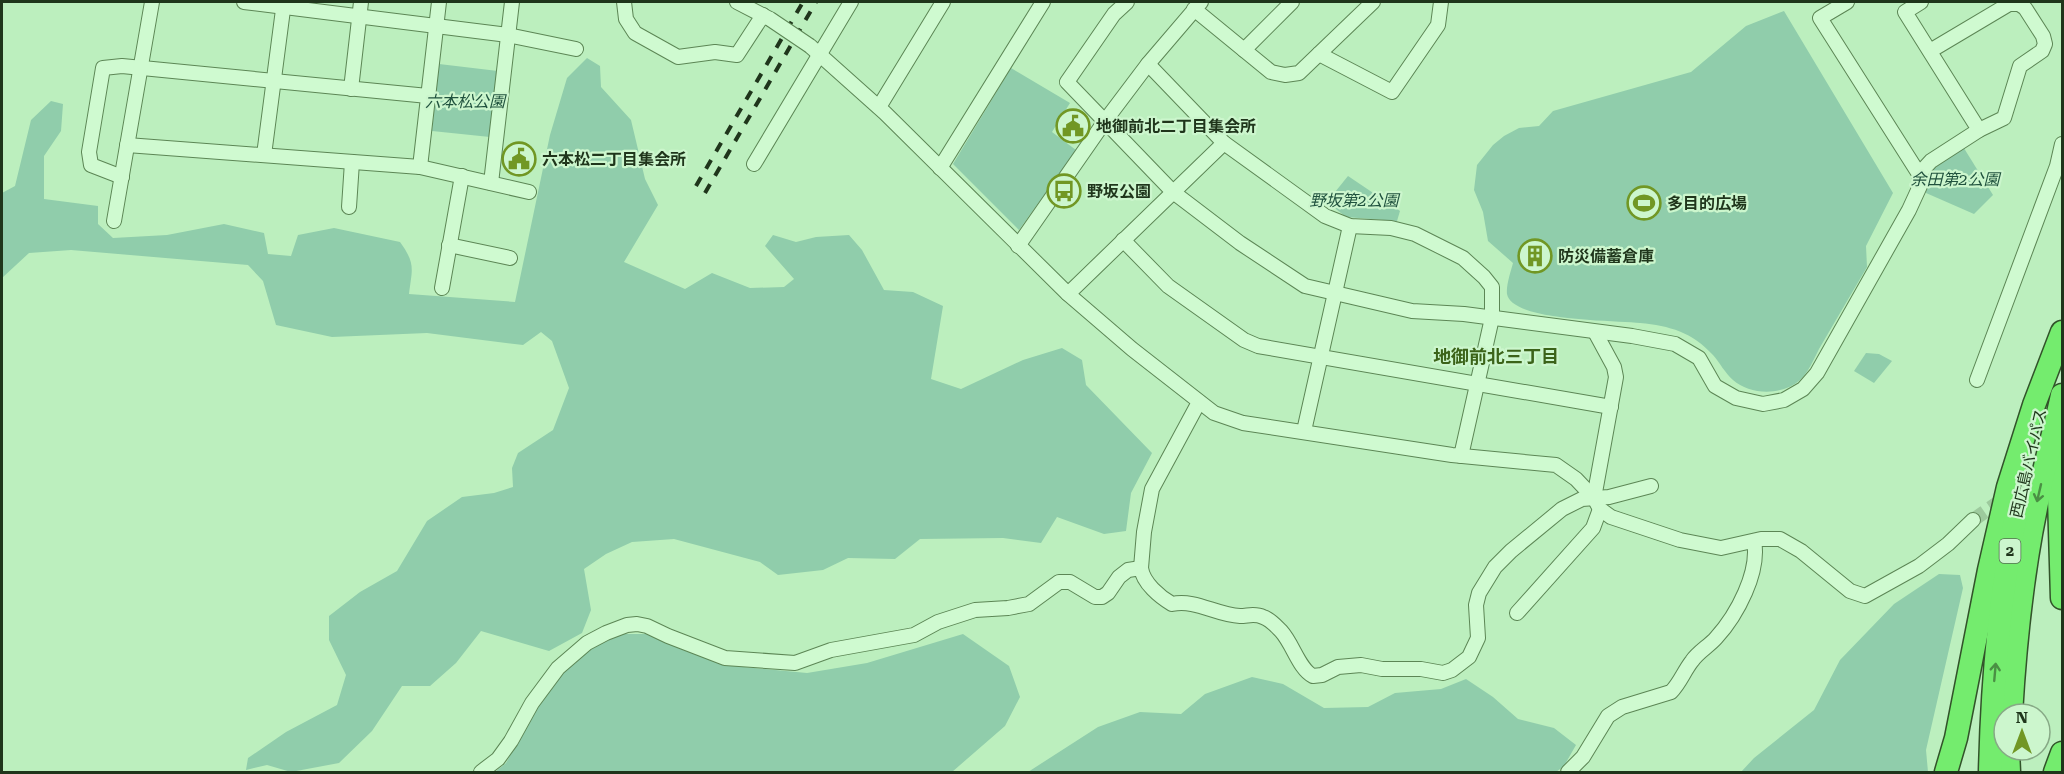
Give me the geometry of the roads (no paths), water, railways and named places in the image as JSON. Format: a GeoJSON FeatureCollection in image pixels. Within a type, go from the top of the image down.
{"type":"FeatureCollection","features":[{"type":"Feature","properties":{"kind":"highway"},"geometry":{"type":"LineString","coordinates":[[1946,772],[1953,750],[2008,487],[2034,405],[2062,333]]}},
{"type":"Feature","properties":{"kind":"highway","name":"西広島バイパス"},"geometry":{"type":"LineString","coordinates":[[1990,772],[1996,657],[2009,553],[2032,440],[2062,333]]}},
{"type":"Feature","properties":{"kind":"highway","name":"西広島バイパス"},"geometry":{"type":"LineString","coordinates":[[2011,702],[2026,566],[2036,508],[2062,395]]}},
{"type":"Feature","properties":{"kind":"highway"},"geometry":{"type":"LineString","coordinates":[[2062,451],[2059,497],[2062,598]]}},
{"type":"Feature","properties":{"kind":"highway"},"geometry":{"type":"LineString","coordinates":[[2055,772],[2062,753]]}},
{"type":"Feature","properties":{"kind":"street"},"geometry":{"type":"LineString","coordinates":[[114,221],[152,2]]}},
{"type":"Feature","properties":{"kind":"street"},"geometry":{"type":"LineString","coordinates":[[244,2],[283,4],[508,35],[576,49]]}},
{"type":"Feature","properties":{"kind":"street"},"geometry":{"type":"LineString","coordinates":[[351,88],[361,2]]}},
{"type":"Feature","properties":{"kind":"street"},"geometry":{"type":"LineString","coordinates":[[420,167],[440,2]]}},
{"type":"Feature","properties":{"kind":"street"},"geometry":{"type":"LineString","coordinates":[[491,183],[512,2]]}},
{"type":"Feature","properties":{"kind":"street"},"geometry":{"type":"LineString","coordinates":[[624,2],[626,19],[635,33],[678,57],[715,52],[737,55],[767,17]]}},
{"type":"Feature","properties":{"kind":"street"},"geometry":{"type":"LineString","coordinates":[[737,2],[767,17],[815,50],[879,107],[1068,294],[1132,349],[1214,413],[1243,423],[1461,456],[1556,465],[1576,479],[1611,518],[1701,545],[1721,548],[1754,541],[1780,539],[1801,551],[1850,591],[1865,596],[1919,566],[1948,544],[1972,520]]}},
{"type":"Feature","properties":{"kind":"street"},"geometry":{"type":"LineString","coordinates":[[754,164],[815,50],[851,2]]}},
{"type":"Feature","properties":{"kind":"street"},"geometry":{"type":"LineString","coordinates":[[879,107],[943,2]]}},
{"type":"Feature","properties":{"kind":"street"},"geometry":{"type":"LineString","coordinates":[[940,168],[1043,2]]}},
{"type":"Feature","properties":{"kind":"street"},"geometry":{"type":"LineString","coordinates":[[1127,2],[1114,14],[1067,82],[1173,192],[1240,243],[1305,286],[1412,311],[1464,314],[1676,344],[1699,357],[1715,386],[1736,398],[1763,404],[1784,400],[1803,389],[1817,373],[1909,210],[1920,186],[1919,174],[1820,18],[1846,2]]}},
{"type":"Feature","properties":{"kind":"street"},"geometry":{"type":"LineString","coordinates":[[1244,50],[1292,2]]}},
{"type":"Feature","properties":{"kind":"street"},"geometry":{"type":"LineString","coordinates":[[1018,246],[1104,121],[1197,5],[1244,50],[1271,72],[1285,75],[1299,73],[1373,2]]}},
{"type":"Feature","properties":{"kind":"street"},"geometry":{"type":"LineString","coordinates":[[1319,54],[1392,92],[1438,25],[1441,2]]}},
{"type":"Feature","properties":{"kind":"street"},"geometry":{"type":"LineString","coordinates":[[1921,2],[1901,7],[1979,130]]}},
{"type":"Feature","properties":{"kind":"street"},"geometry":{"type":"LineString","coordinates":[[264,155],[283,4]]}},
{"type":"Feature","properties":{"kind":"street"},"geometry":{"type":"LineString","coordinates":[[1919,174],[1931,161],[1979,130],[2004,118],[2020,66],[2042,51],[2045,44],[2043,36],[2025,8],[2019,4],[2009,4],[1930,51]]}},
{"type":"Feature","properties":{"kind":"street"},"geometry":{"type":"LineString","coordinates":[[1148,64],[1224,143],[1325,216],[1350,226],[1391,228],[1415,234],[1463,258],[1484,277],[1492,288],[1492,318],[1461,456]]}},
{"type":"Feature","properties":{"kind":"street"},"geometry":{"type":"LineString","coordinates":[[122,177],[91,165],[89,152],[103,68],[122,66],[428,96]]}},
{"type":"Feature","properties":{"kind":"street"},"geometry":{"type":"LineString","coordinates":[[1068,294],[1224,143]]}},
{"type":"Feature","properties":{"kind":"street"},"geometry":{"type":"LineString","coordinates":[[1977,380],[2057,166],[2062,144]]}},
{"type":"Feature","properties":{"kind":"street"},"geometry":{"type":"LineString","coordinates":[[127,145],[420,167],[529,192]]}},
{"type":"Feature","properties":{"kind":"street"},"geometry":{"type":"LineString","coordinates":[[349,207],[352,162]]}},
{"type":"Feature","properties":{"kind":"street"},"geometry":{"type":"LineString","coordinates":[[442,288],[462,176]]}},
{"type":"Feature","properties":{"kind":"street"},"geometry":{"type":"LineString","coordinates":[[1304,431],[1350,226]]}},
{"type":"Feature","properties":{"kind":"street"},"geometry":{"type":"LineString","coordinates":[[1123,240],[1168,286],[1244,340],[1258,346],[1611,406]]}},
{"type":"Feature","properties":{"kind":"street"},"geometry":{"type":"LineString","coordinates":[[449,245],[510,258]]}},
{"type":"Feature","properties":{"kind":"street"},"geometry":{"type":"LineString","coordinates":[[1524,612],[1593,528],[1616,377],[1614,367],[1595,332]]}},
{"type":"Feature","properties":{"kind":"street"},"geometry":{"type":"LineString","coordinates":[[1199,402],[1152,489],[1144,532],[1142,576],[1161,597],[1172,604],[1184,602],[1224,613],[1240,616],[1257,615],[1266,618],[1290,642],[1302,668],[1313,676],[1322,675],[1338,667],[1360,665],[1382,669],[1447,672],[1469,657],[1474,648],[1478,638],[1476,605],[1479,593],[1495,567],[1528,536],[1546,525],[1562,509],[1582,499],[1597,504],[1609,497],[1651,486]]}},
{"type":"Feature","properties":{"kind":"street"},"geometry":{"type":"LineString","coordinates":[[1568,772],[1583,758],[1608,716],[1622,707],[1671,692],[1692,659],[1719,634],[1748,587],[1756,552],[1754,541]]}},
{"type":"Feature","properties":{"kind":"street"},"geometry":{"type":"LineString","coordinates":[[481,772],[498,759],[532,703],[558,668],[587,643],[627,625],[647,626],[725,658],[795,663],[831,650],[914,635],[938,622],[975,610],[1029,604],[1059,582],[1070,582],[1095,597],[1102,597],[1128,570],[1141,568]]}},
{"type":"Feature","properties":{"kind":"tunnel"},"geometry":{"type":"LineString","coordinates":[[1973,520],[2044,471]]}},
{"type":"Feature","properties":{"kind":"railway"},"geometry":{"type":"LineString","coordinates":[[696,186],[803,2]]}},
{"type":"Feature","properties":{"kind":"railway"},"geometry":{"type":"LineString","coordinates":[[705,193],[816,2]]}},
{"type":"Feature","properties":{"kind":"place","name":"地御前北二丁目集会所"},"geometry":{"type":"Point","coordinates":[1073,126]}},
{"type":"Feature","properties":{"kind":"place","name":"六本松二丁目集会所"},"geometry":{"type":"Point","coordinates":[519,159]}},
{"type":"Feature","properties":{"kind":"place","name":"野坂公園"},"geometry":{"type":"Point","coordinates":[1064,191]}},
{"type":"Feature","properties":{"kind":"place","name":"多目的広場"},"geometry":{"type":"Point","coordinates":[1644,203]}},
{"type":"Feature","properties":{"kind":"place","name":"防災備蓄倉庫"},"geometry":{"type":"Point","coordinates":[1535,256]}},
{"type":"Feature","properties":{"kind":"district","name":"地御前北三丁目"},"geometry":{"type":"Point","coordinates":[1496,357]}},
{"type":"Feature","properties":{"kind":"park label","name":"六本松公園"},"geometry":{"type":"Point","coordinates":[465,101]}},
{"type":"Feature","properties":{"kind":"park label","name":"余田第2公園"},"geometry":{"type":"Point","coordinates":[1955,179]}},
{"type":"Feature","properties":{"kind":"park label","name":"野坂第2公園"},"geometry":{"type":"Point","coordinates":[1354,200]}}]}
